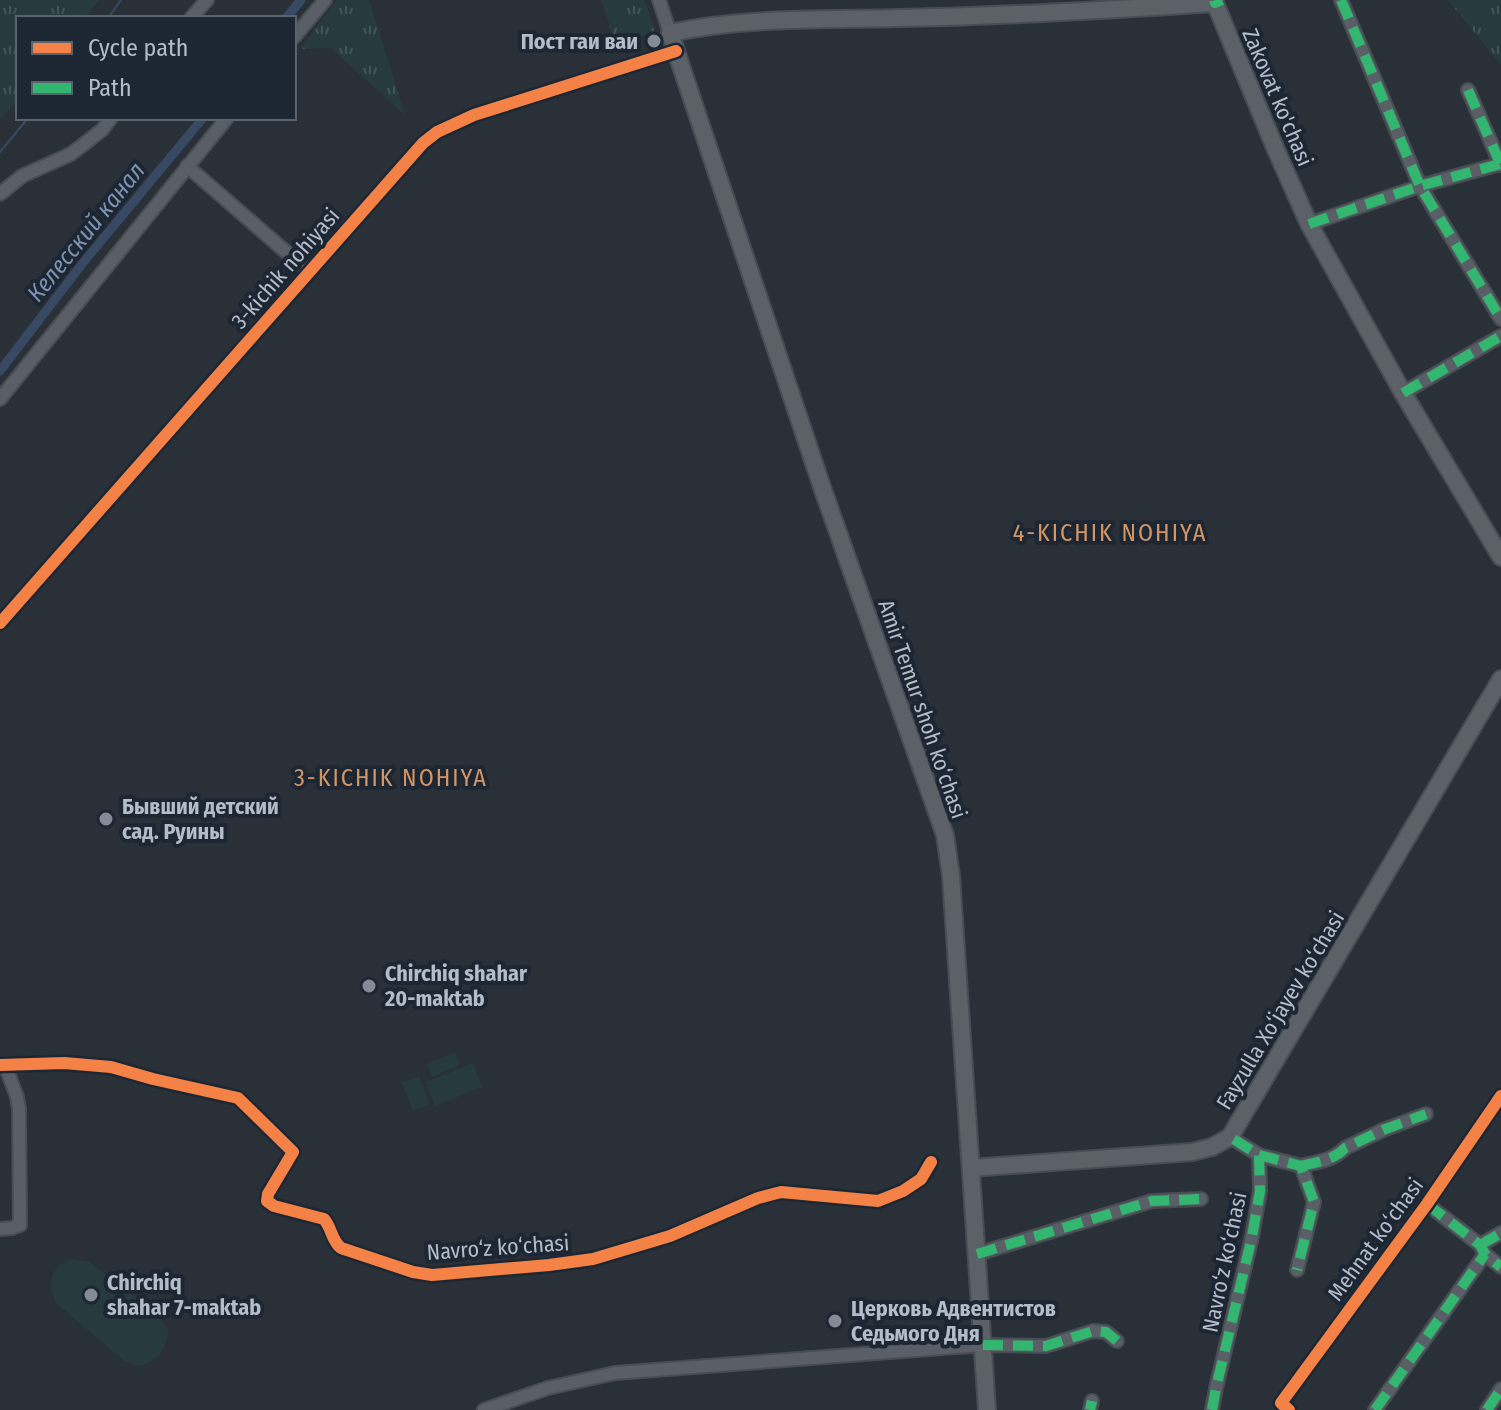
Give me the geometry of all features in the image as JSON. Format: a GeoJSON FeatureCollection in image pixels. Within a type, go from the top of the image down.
{"type":"FeatureCollection","features":[{"type":"Feature","properties":{"kind":"main road","name":"Zakovat ko'chasi"},"geometry":{"type":"LineString","coordinates":[[670,33],[703,26],[767,22],[1088,12],[1217,1],[1309,224],[1403,393],[1501,557]]}},
{"type":"Feature","properties":{"kind":"main road","name":"Amir Temur shoh ko‘chasi"},"geometry":{"type":"LineString","coordinates":[[670,33],[823,490],[945,835],[951,876],[987,1410]]}},
{"type":"Feature","properties":{"kind":"main road","name":"Fayzulla Xo‘jayev ko‘chasi"},"geometry":{"type":"LineString","coordinates":[[971,1168],[1192,1152],[1212,1147],[1230,1137],[1501,679]]}},
{"type":"Feature","properties":{"kind":"street"},"geometry":{"type":"LineString","coordinates":[[193,16],[207,0]]}},
{"type":"Feature","properties":{"kind":"street"},"geometry":{"type":"LineString","coordinates":[[296,35],[325,0]]}},
{"type":"Feature","properties":{"kind":"street"},"geometry":{"type":"LineString","coordinates":[[659,0],[670,33]]}},
{"type":"Feature","properties":{"kind":"street"},"geometry":{"type":"LineString","coordinates":[[1341,0],[1420,186],[1501,319]]}},
{"type":"Feature","properties":{"kind":"street","name":"3-kichik nohiyasi"},"geometry":{"type":"LineString","coordinates":[[0,623],[423,143],[437,132],[474,115],[676,51]]}},
{"type":"Feature","properties":{"kind":"street"},"geometry":{"type":"LineString","coordinates":[[1309,224],[1420,186],[1501,164],[1468,90]]}},
{"type":"Feature","properties":{"kind":"street"},"geometry":{"type":"LineString","coordinates":[[0,194],[22,176],[71,154],[102,130],[110,120]]}},
{"type":"Feature","properties":{"kind":"street"},"geometry":{"type":"LineString","coordinates":[[0,399],[225,120]]}},
{"type":"Feature","properties":{"kind":"street"},"geometry":{"type":"LineString","coordinates":[[187,166],[308,271]]}},
{"type":"Feature","properties":{"kind":"street"},"geometry":{"type":"LineString","coordinates":[[1403,393],[1501,336]]}},
{"type":"Feature","properties":{"kind":"street","name":"Navro‘z ko‘chasi"},"geometry":{"type":"LineString","coordinates":[[2,1065],[64,1063],[111,1067],[238,1098],[293,1152],[267,1201],[274,1206],[324,1219],[329,1224],[335,1243],[341,1248],[413,1272],[432,1275],[593,1259],[670,1236],[758,1198],[781,1192],[878,1201],[903,1191],[921,1179],[931,1162]]}},
{"type":"Feature","properties":{"kind":"street"},"geometry":{"type":"LineString","coordinates":[[0,1229],[20,1225],[19,1109],[17,1097],[2,1065]]}},
{"type":"Feature","properties":{"kind":"street","name":"Mehnat ko‘chasi"},"geometry":{"type":"LineString","coordinates":[[1285,1406],[1500,1097]]}},
{"type":"Feature","properties":{"kind":"street"},"geometry":{"type":"LineString","coordinates":[[1230,1137],[1259,1155],[1301,1166],[1328,1160],[1383,1130],[1426,1114]]}},
{"type":"Feature","properties":{"kind":"street","name":"Navro‘z ko‘chasi"},"geometry":{"type":"LineString","coordinates":[[1212,1410],[1252,1237],[1260,1191],[1259,1155]]}},
{"type":"Feature","properties":{"kind":"street"},"geometry":{"type":"LineString","coordinates":[[1297,1270],[1314,1202],[1301,1166]]}},
{"type":"Feature","properties":{"kind":"street"},"geometry":{"type":"LineString","coordinates":[[977,1254],[1152,1201],[1201,1199]]}},
{"type":"Feature","properties":{"kind":"street"},"geometry":{"type":"LineString","coordinates":[[1427,1204],[1501,1267]]}},
{"type":"Feature","properties":{"kind":"street"},"geometry":{"type":"LineString","coordinates":[[1375,1410],[1482,1250],[1501,1233]]}},
{"type":"Feature","properties":{"kind":"street"},"geometry":{"type":"LineString","coordinates":[[484,1410],[548,1388],[615,1373],[983,1345],[1046,1346],[1093,1331],[1106,1332],[1117,1341]]}},
{"type":"Feature","properties":{"kind":"street"},"geometry":{"type":"LineString","coordinates":[[1487,1410],[1501,1389]]}},
{"type":"Feature","properties":{"kind":"green space"},"geometry":{"type":"Polygon","coordinates":[[[0,0],[99,0],[87,16],[16,16],[16,101],[0,120],[0,0]]]}},
{"type":"Feature","properties":{"kind":"green space"},"geometry":{"type":"Polygon","coordinates":[[[337,0],[369,0],[405,115],[331,48],[300,49],[337,0]]]}},
{"type":"Feature","properties":{"kind":"green space"},"geometry":{"type":"Polygon","coordinates":[[[601,0],[644,0],[655,30],[617,47],[601,0]]]}},
{"type":"Feature","properties":{"kind":"green space"},"geometry":{"type":"Polygon","coordinates":[[[1448,0],[1501,0],[1501,65],[1448,0]]]}},
{"type":"Feature","properties":{"kind":"green space"},"geometry":{"type":"Polygon","coordinates":[[[455,1052],[460,1065],[432,1077],[427,1064],[455,1052]]]}},
{"type":"Feature","properties":{"kind":"green space"},"geometry":{"type":"Polygon","coordinates":[[[473,1063],[482,1087],[435,1106],[426,1082],[473,1063]]]}},
{"type":"Feature","properties":{"kind":"green space"},"geometry":{"type":"Polygon","coordinates":[[[419,1076],[430,1104],[413,1111],[402,1082],[419,1076]]]}},
{"type":"Feature","properties":{"kind":"green space"},"geometry":{"type":"Polygon","coordinates":[[[72,1259],[89,1262],[156,1313],[168,1330],[163,1348],[154,1360],[142,1366],[124,1361],[56,1303],[50,1287],[52,1276],[58,1266],[72,1259]]]}},
{"type":"Feature","properties":{"kind":"waterway"},"geometry":{"type":"LineString","coordinates":[[109,16],[121,0]]}},
{"type":"Feature","properties":{"kind":"waterway","name":"Келесский канал"},"geometry":{"type":"LineString","coordinates":[[288,16],[301,0]]}},
{"type":"Feature","properties":{"kind":"waterway"},"geometry":{"type":"LineString","coordinates":[[0,152],[26,120]]}},
{"type":"Feature","properties":{"kind":"waterway","name":"Келесский канал"},"geometry":{"type":"LineString","coordinates":[[0,371],[82,264],[201,120]]}},
{"type":"Feature","properties":{"kind":"marked path"},"geometry":{"type":"LineString","coordinates":[[1214,0],[1215,3],[1222,0]]}},
{"type":"Feature","properties":{"kind":"marked path"},"geometry":{"type":"LineString","coordinates":[[1341,0],[1420,186],[1501,319]]}},
{"type":"Feature","properties":{"kind":"marked path"},"geometry":{"type":"LineString","coordinates":[[1468,90],[1501,165]]}},
{"type":"Feature","properties":{"kind":"marked path"},"geometry":{"type":"LineString","coordinates":[[1309,224],[1420,186],[1500,164]]}},
{"type":"Feature","properties":{"kind":"marked path"},"geometry":{"type":"LineString","coordinates":[[1403,393],[1501,336]]}},
{"type":"Feature","properties":{"kind":"marked path"},"geometry":{"type":"LineString","coordinates":[[1301,1166],[1330,1158],[1383,1130],[1426,1114]]}},
{"type":"Feature","properties":{"kind":"marked path"},"geometry":{"type":"LineString","coordinates":[[1212,1410],[1260,1191],[1259,1155],[1230,1137]]}},
{"type":"Feature","properties":{"kind":"marked path"},"geometry":{"type":"LineString","coordinates":[[1259,1155],[1301,1166],[1314,1202],[1297,1270]]}},
{"type":"Feature","properties":{"kind":"marked path"},"geometry":{"type":"LineString","coordinates":[[977,1254],[1152,1201],[1201,1199]]}},
{"type":"Feature","properties":{"kind":"marked path"},"geometry":{"type":"LineString","coordinates":[[1427,1204],[1480,1245],[1485,1254],[1501,1267]]}},
{"type":"Feature","properties":{"kind":"marked path"},"geometry":{"type":"LineString","coordinates":[[1480,1245],[1501,1233]]}},
{"type":"Feature","properties":{"kind":"marked path"},"geometry":{"type":"LineString","coordinates":[[1375,1410],[1485,1254]]}},
{"type":"Feature","properties":{"kind":"marked path"},"geometry":{"type":"LineString","coordinates":[[983,1345],[1046,1346],[1093,1331],[1106,1332],[1117,1341]]}},
{"type":"Feature","properties":{"kind":"marked path"},"geometry":{"type":"LineString","coordinates":[[1487,1410],[1501,1389]]}},
{"type":"Feature","properties":{"kind":"marked path"},"geometry":{"type":"LineString","coordinates":[[1090,1410],[1092,1401]]}},
{"type":"Feature","properties":{"kind":"cycle path"},"geometry":{"type":"LineString","coordinates":[[0,623],[423,143],[437,132],[474,115],[676,51]]}},
{"type":"Feature","properties":{"kind":"cycle path"},"geometry":{"type":"LineString","coordinates":[[0,1065],[64,1063],[111,1067],[238,1098],[293,1152],[267,1201],[274,1206],[324,1219],[341,1248],[413,1272],[432,1275],[593,1259],[670,1236],[758,1198],[781,1192],[878,1201],[903,1191],[921,1179],[931,1162]]}},
{"type":"Feature","properties":{"kind":"cycle path"},"geometry":{"type":"LineString","coordinates":[[1289,1410],[1281,1403],[1427,1204],[1501,1096]]}},
{"type":"Feature","properties":{"kind":"place","name":"Пост гаи ваи"},"geometry":{"type":"Point","coordinates":[654,41]}},
{"type":"Feature","properties":{"kind":"place","name":"Бывший детский сад. Руины"},"geometry":{"type":"Point","coordinates":[106,819]}},
{"type":"Feature","properties":{"kind":"place","name":"Chirchiq shahar 20-maktab"},"geometry":{"type":"Point","coordinates":[369,986]}},
{"type":"Feature","properties":{"kind":"place","name":"Chirchiq shahar 7-maktab"},"geometry":{"type":"Point","coordinates":[91,1295]}},
{"type":"Feature","properties":{"kind":"place","name":"Церковь Адвентистов Седьмого Дня"},"geometry":{"type":"Point","coordinates":[835,1321]}},
{"type":"Feature","properties":{"kind":"district","name":"4-KICHIK NOHIYA"},"geometry":{"type":"Point","coordinates":[1110,533]}},
{"type":"Feature","properties":{"kind":"district","name":"3-KICHIK NOHIYA"},"geometry":{"type":"Point","coordinates":[391,778]}}]}
